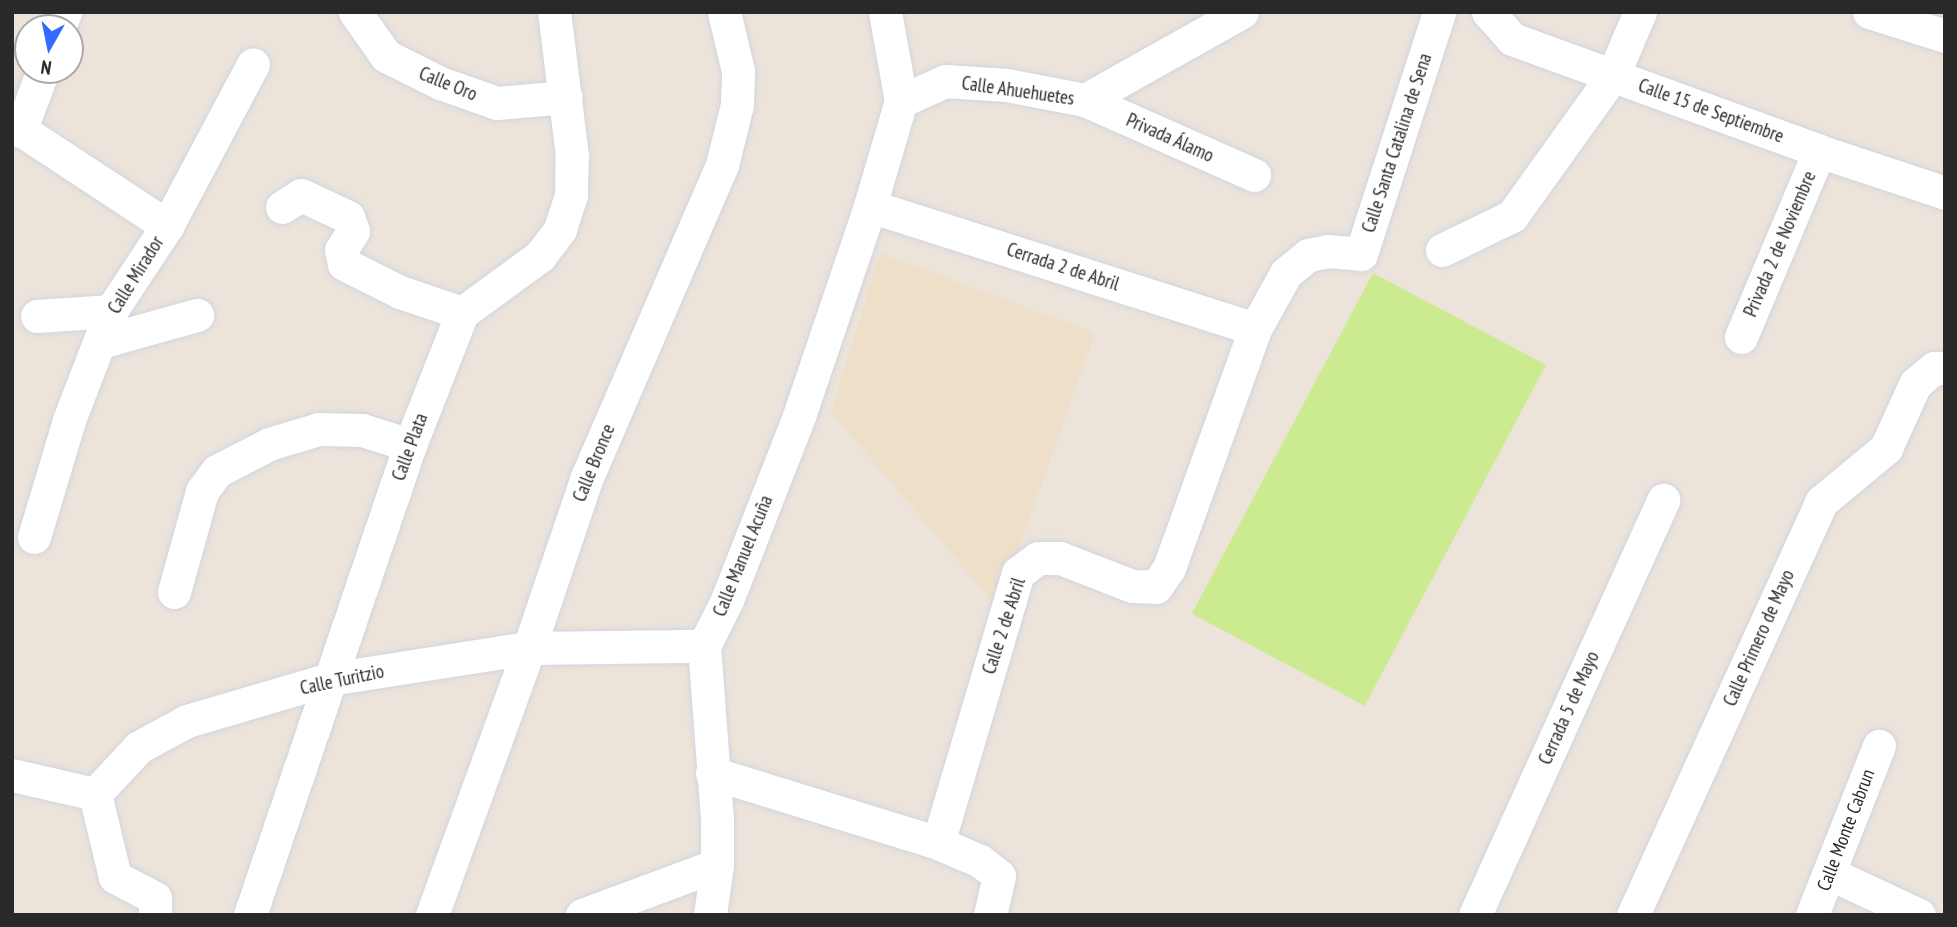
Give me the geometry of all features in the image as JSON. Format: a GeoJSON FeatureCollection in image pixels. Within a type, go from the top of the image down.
{"type":"FeatureCollection","features":[{"type":"Feature","properties":{"kind":"street","name":"Calle Oro"},"geometry":{"type":"LineString","coordinates":[[355,12],[386,56],[440,83],[497,103],[566,97]]}},
{"type":"Feature","properties":{"kind":"street"},"geometry":{"type":"LineString","coordinates":[[282,206],[301,195],[348,218],[352,231],[341,250],[344,264],[400,292],[461,313],[540,256],[560,229],[571,195],[572,156],[554,12]]}},
{"type":"Feature","properties":{"kind":"street","name":"Calle Bronce"},"geometry":{"type":"LineString","coordinates":[[432,915],[529,648],[587,477],[722,165],[737,104],[738,71],[724,12]]}},
{"type":"Feature","properties":{"kind":"street","name":"Calle Manuel Acuña"},"geometry":{"type":"LineString","coordinates":[[704,646],[727,600],[799,416],[870,206],[901,101],[885,12]]}},
{"type":"Feature","properties":{"kind":"street","name":"Calle Ahuehuetes"},"geometry":{"type":"LineString","coordinates":[[901,101],[945,81],[1007,85],[1085,100],[1241,12]]}},
{"type":"Feature","properties":{"kind":"street","name":"Calle Santa Catalina de Sena"},"geometry":{"type":"LineString","coordinates":[[1255,329],[1286,273],[1308,255],[1328,251],[1361,254],[1439,12]]}},
{"type":"Feature","properties":{"kind":"street","name":"Calle 15 de Septiembre"},"geometry":{"type":"LineString","coordinates":[[1488,12],[1512,39],[1819,151],[1945,193]]}},
{"type":"Feature","properties":{"kind":"street"},"geometry":{"type":"LineString","coordinates":[[1442,250],[1512,216],[1613,75],[1640,12]]}},
{"type":"Feature","properties":{"kind":"street"},"geometry":{"type":"LineString","coordinates":[[1869,12],[1943,30]]}},
{"type":"Feature","properties":{"kind":"street","name":"Calle Mirador"},"geometry":{"type":"LineString","coordinates":[[34,537],[69,420],[111,311],[167,226],[253,64]]}},
{"type":"Feature","properties":{"kind":"street"},"geometry":{"type":"LineString","coordinates":[[36,84],[16,127],[167,226]]}},
{"type":"Feature","properties":{"kind":"street","name":"Privada Álamo"},"geometry":{"type":"LineString","coordinates":[[1085,100],[1254,175]]}},
{"type":"Feature","properties":{"kind":"street","name":"Privada 2 de Noviembre"},"geometry":{"type":"LineString","coordinates":[[1741,337],[1819,151]]}},
{"type":"Feature","properties":{"kind":"street","name":"Cerrada 2 de Abril"},"geometry":{"type":"LineString","coordinates":[[870,206],[1255,329]]}},
{"type":"Feature","properties":{"kind":"street"},"geometry":{"type":"LineString","coordinates":[[37,316],[111,311]]}},
{"type":"Feature","properties":{"kind":"street","name":"Calle Plata"},"geometry":{"type":"LineString","coordinates":[[250,915],[410,445],[461,313]]}},
{"type":"Feature","properties":{"kind":"street"},"geometry":{"type":"LineString","coordinates":[[100,342],[197,315]]}},
{"type":"Feature","properties":{"kind":"street","name":"Calle 2 de Abril"},"geometry":{"type":"LineString","coordinates":[[938,843],[1018,573],[1038,558],[1060,558],[1132,586],[1156,587],[1169,568],[1255,329]]}},
{"type":"Feature","properties":{"kind":"street","name":"Calle Primero de Mayo"},"geometry":{"type":"LineString","coordinates":[[1633,915],[1821,502],[1886,448],[1915,384],[1934,368],[1945,368]]}},
{"type":"Feature","properties":{"kind":"street"},"geometry":{"type":"LineString","coordinates":[[174,592],[202,491],[217,471],[269,443],[319,429],[362,430],[410,445]]}},
{"type":"Feature","properties":{"kind":"street","name":"Cerrada 5 de Mayo"},"geometry":{"type":"LineString","coordinates":[[1475,915],[1663,500]]}},
{"type":"Feature","properties":{"kind":"street"},"geometry":{"type":"LineString","coordinates":[[704,646],[717,819],[717,866],[710,915]]}},
{"type":"Feature","properties":{"kind":"street","name":"Calle Turitzio"},"geometry":{"type":"LineString","coordinates":[[95,794],[139,747],[187,721],[330,680],[529,648],[704,646]]}},
{"type":"Feature","properties":{"kind":"street","name":"Calle Monte Cabrun"},"geometry":{"type":"LineString","coordinates":[[1812,915],[1879,746]]}},
{"type":"Feature","properties":{"kind":"street"},"geometry":{"type":"LineString","coordinates":[[712,773],[938,843],[980,861],[999,876],[990,915]]}},
{"type":"Feature","properties":{"kind":"street"},"geometry":{"type":"LineString","coordinates":[[12,775],[95,794],[115,877],[155,898],[155,915]]}},
{"type":"Feature","properties":{"kind":"street"},"geometry":{"type":"LineString","coordinates":[[582,915],[717,866]]}},
{"type":"Feature","properties":{"kind":"street"},"geometry":{"type":"LineString","coordinates":[[1830,874],[1919,915]]}},
{"type":"Feature","properties":{"kind":"shaded area"},"geometry":{"type":"Polygon","coordinates":[[[880,253],[1095,333],[998,608],[831,412],[880,253]]]}},
{"type":"Feature","properties":{"kind":"green space"},"geometry":{"type":"Polygon","coordinates":[[[1373,273],[1546,365],[1365,706],[1192,614],[1373,273]]]}}]}
